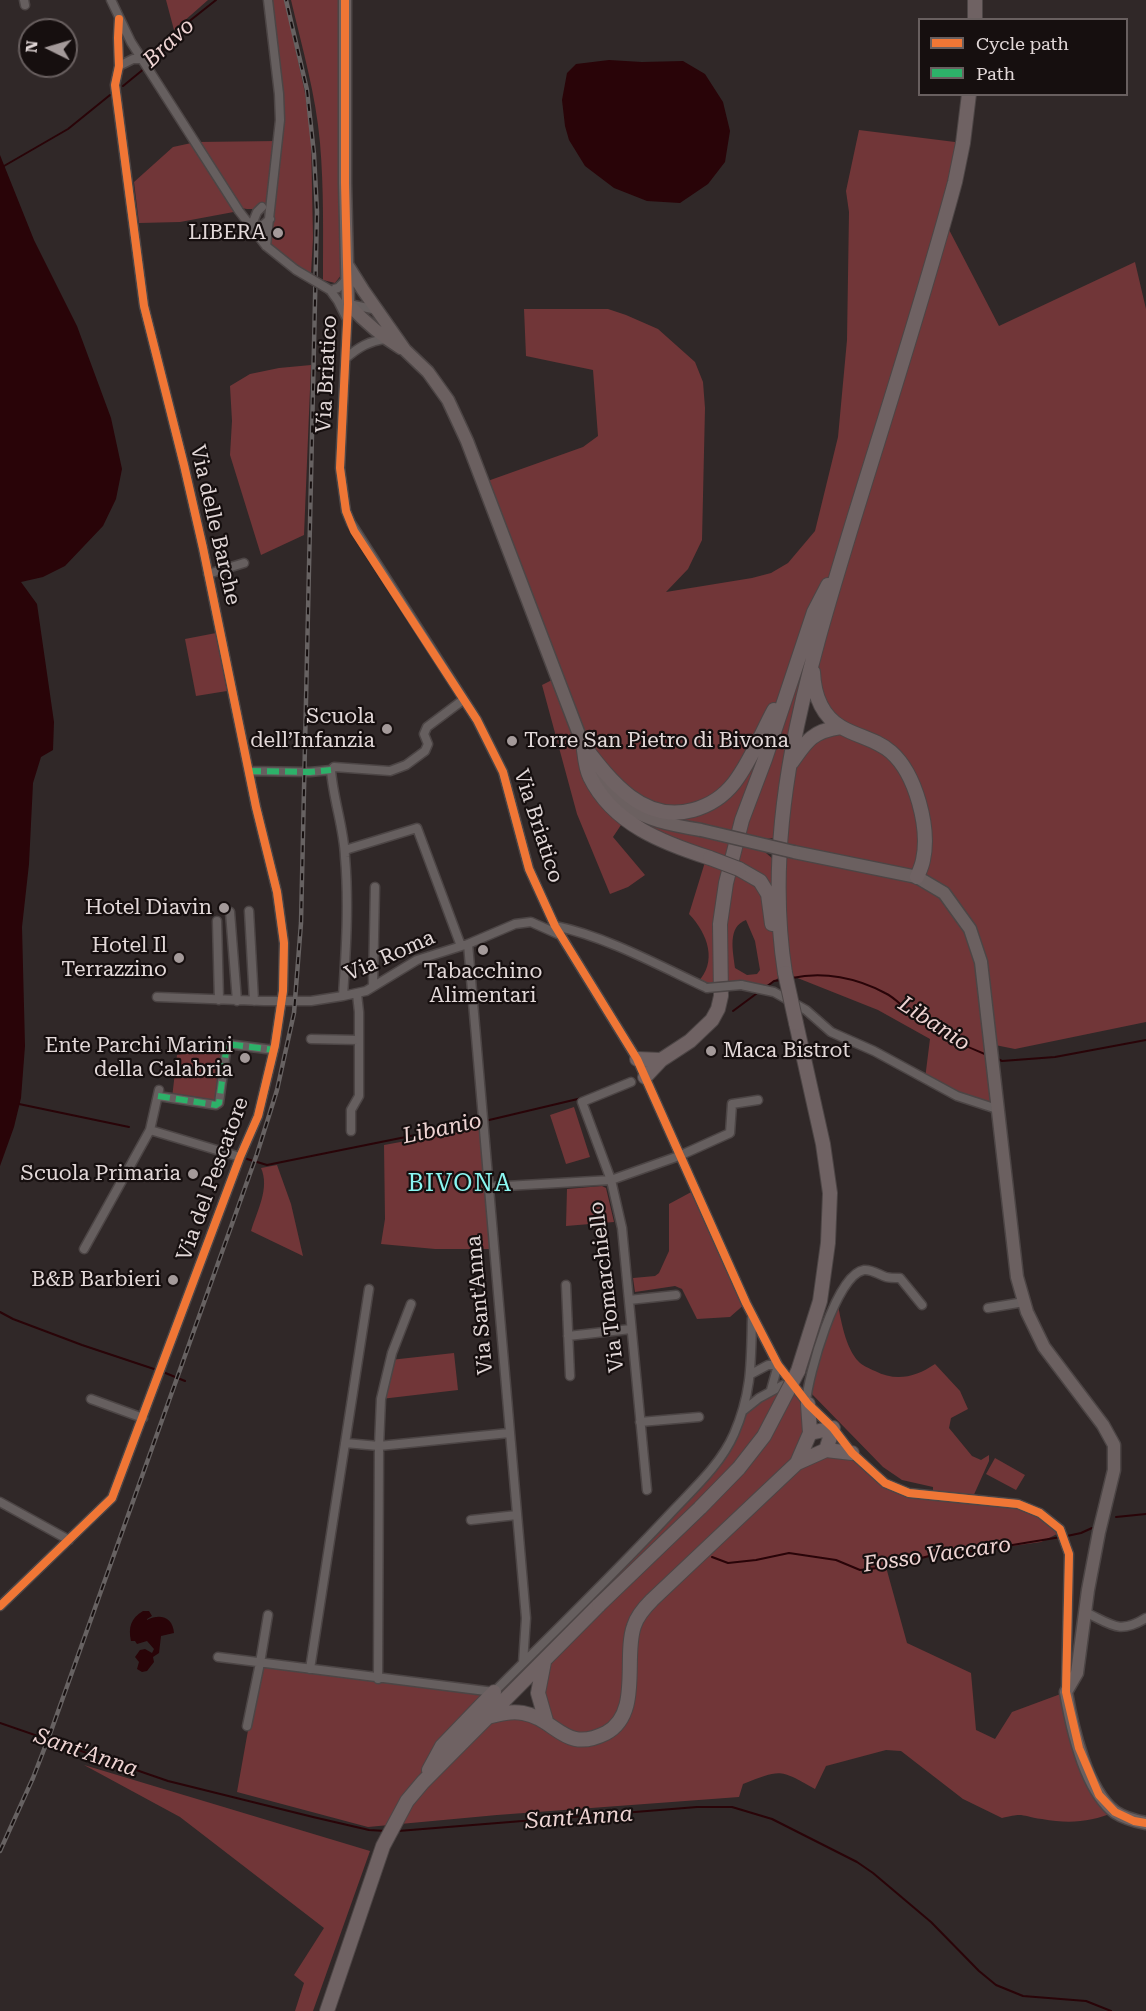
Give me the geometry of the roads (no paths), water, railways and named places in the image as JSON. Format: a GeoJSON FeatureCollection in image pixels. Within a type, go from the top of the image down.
{"type":"FeatureCollection","features":[{"type":"Feature","properties":{"kind":"main road"},"geometry":{"type":"LineString","coordinates":[[975,0],[975,18]]}},
{"type":"Feature","properties":{"kind":"main road"},"geometry":{"type":"LineString","coordinates":[[327,2011],[387,1839],[407,1801],[423,1782],[599,1605],[739,1468],[764,1436],[798,1371],[820,1301],[828,1243],[830,1193],[824,1144],[785,973],[781,945],[779,894],[781,846],[789,766],[796,724],[813,659],[956,182],[969,96]]}},
{"type":"Feature","properties":{"kind":"main road"},"geometry":{"type":"LineString","coordinates":[[645,1077],[661,1060],[690,1041],[712,1020],[718,1009],[721,996],[720,924],[726,883],[742,820],[814,612],[841,562]]}},
{"type":"Feature","properties":{"kind":"main road"},"geometry":{"type":"LineString","coordinates":[[813,659],[814,689],[819,704],[841,727],[869,738],[890,751],[905,767],[917,795],[923,822],[923,859],[917,877]]}},
{"type":"Feature","properties":{"kind":"main road"},"geometry":{"type":"LineString","coordinates":[[583,745],[607,777],[643,805],[656,810],[687,812],[710,805],[735,781],[750,758],[792,678]]}},
{"type":"Feature","properties":{"kind":"main road"},"geometry":{"type":"LineString","coordinates":[[789,766],[814,734],[841,727]]}},
{"type":"Feature","properties":{"kind":"main road"},"geometry":{"type":"LineString","coordinates":[[583,745],[589,775],[612,809],[658,839],[710,858],[760,881],[768,894],[773,934],[781,945]]}},
{"type":"Feature","properties":{"kind":"main road"},"geometry":{"type":"LineString","coordinates":[[637,1059],[661,1060]]}},
{"type":"Feature","properties":{"kind":"main road"},"geometry":{"type":"LineString","coordinates":[[797,1463],[810,1433],[807,1403]]}},
{"type":"Feature","properties":{"kind":"main road"},"geometry":{"type":"LineString","coordinates":[[810,1433],[833,1428],[826,1450]]}},
{"type":"Feature","properties":{"kind":"main road"},"geometry":{"type":"LineString","coordinates":[[487,1718],[507,1712],[525,1713],[546,1721],[565,1736],[584,1740],[610,1731],[624,1712],[628,1700],[632,1635],[634,1625],[645,1608],[667,1584],[797,1463],[826,1450],[852,1453]]}},
{"type":"Feature","properties":{"kind":"main road"},"geometry":{"type":"LineString","coordinates":[[544,1662],[538,1694],[546,1721]]}},
{"type":"Feature","properties":{"kind":"main road"},"geometry":{"type":"LineString","coordinates":[[423,1782],[442,1746],[494,1692]]}},
{"type":"Feature","properties":{"kind":"street"},"geometry":{"type":"LineString","coordinates":[[111,0],[142,60],[236,207],[266,246],[296,270],[334,289],[343,303],[365,322],[386,339],[405,350]]}},
{"type":"Feature","properties":{"kind":"street"},"geometry":{"type":"LineString","coordinates":[[266,246],[280,120],[268,0]]}},
{"type":"Feature","properties":{"kind":"street"},"geometry":{"type":"LineString","coordinates":[[343,303],[348,272],[345,183],[345,0]]}},
{"type":"Feature","properties":{"kind":"street"},"geometry":{"type":"LineString","coordinates":[[119,19],[119,51],[122,64]]}},
{"type":"Feature","properties":{"kind":"street"},"geometry":{"type":"LineString","coordinates":[[119,51],[122,46],[132,44]]}},
{"type":"Feature","properties":{"kind":"street"},"geometry":{"type":"LineString","coordinates":[[122,64],[131,53],[132,44]]}},
{"type":"Feature","properties":{"kind":"street"},"geometry":{"type":"LineString","coordinates":[[122,64],[142,60]]}},
{"type":"Feature","properties":{"kind":"street","name":"Via delle Barche"},"geometry":{"type":"LineString","coordinates":[[122,64],[115,85],[144,306],[184,465],[277,892],[284,943],[282,995]]}},
{"type":"Feature","properties":{"kind":"street"},"geometry":{"type":"LineString","coordinates":[[251,227],[256,212],[272,197]]}},
{"type":"Feature","properties":{"kind":"street"},"geometry":{"type":"LineString","coordinates":[[236,207],[250,210],[262,207]]}},
{"type":"Feature","properties":{"kind":"street"},"geometry":{"type":"LineString","coordinates":[[251,227],[257,228],[270,219]]}},
{"type":"Feature","properties":{"kind":"street"},"geometry":{"type":"LineString","coordinates":[[334,289],[348,272]]}},
{"type":"Feature","properties":{"kind":"street"},"geometry":{"type":"LineString","coordinates":[[348,272],[378,310],[405,350],[428,372],[448,400],[467,441],[583,745],[604,784],[626,808],[641,816],[669,825],[917,877],[944,893],[970,929],[981,962],[1017,1277],[1024,1302],[1044,1347],[1114,1445],[1114,1470],[1099,1532],[1077,1673],[1066,1692],[1079,1748],[1099,1795],[1115,1812],[1134,1821],[1146,1823]]}},
{"type":"Feature","properties":{"kind":"street"},"geometry":{"type":"LineString","coordinates":[[343,303],[378,310]]}},
{"type":"Feature","properties":{"kind":"street","name":"Via Briatico"},"geometry":{"type":"LineString","coordinates":[[343,303],[348,321],[340,468],[346,511],[354,531],[477,720],[503,772],[528,869],[557,930],[637,1059],[752,1316],[778,1365],[807,1403],[833,1428],[852,1453],[885,1483],[909,1493],[1018,1504],[1040,1513],[1060,1532],[1069,1554],[1066,1692]]}},
{"type":"Feature","properties":{"kind":"street"},"geometry":{"type":"LineString","coordinates":[[346,357],[360,346],[373,340],[386,339]]}},
{"type":"Feature","properties":{"kind":"street"},"geometry":{"type":"LineString","coordinates":[[208,574],[244,563]]}},
{"type":"Feature","properties":{"kind":"street"},"geometry":{"type":"LineString","coordinates":[[249,771],[310,772],[331,770],[334,767],[390,771],[406,765],[425,751],[428,744],[424,734],[427,727],[462,700]]}},
{"type":"Feature","properties":{"kind":"street"},"geometry":{"type":"LineString","coordinates":[[331,770],[333,792],[345,850],[347,917],[343,996]]}},
{"type":"Feature","properties":{"kind":"street","name":"Via Sant'Anna"},"geometry":{"type":"LineString","coordinates":[[345,850],[417,828],[465,945],[526,1618],[523,1663]]}},
{"type":"Feature","properties":{"kind":"street"},"geometry":{"type":"LineString","coordinates":[[373,986],[375,887]]}},
{"type":"Feature","properties":{"kind":"street"},"geometry":{"type":"LineString","coordinates":[[249,911],[254,1001]]}},
{"type":"Feature","properties":{"kind":"street"},"geometry":{"type":"LineString","coordinates":[[230,912],[237,1001]]}},
{"type":"Feature","properties":{"kind":"street"},"geometry":{"type":"LineString","coordinates":[[217,921],[219,1000]]}},
{"type":"Feature","properties":{"kind":"street","name":"Via Roma"},"geometry":{"type":"LineString","coordinates":[[157,997],[254,1001],[282,995],[311,1001],[357,994],[417,960],[465,945],[515,924],[531,922],[557,930],[572,929],[707,988],[741,985],[770,991],[806,1010],[831,1032],[874,1051],[957,1096],[997,1108]]}},
{"type":"Feature","properties":{"kind":"street"},"geometry":{"type":"LineString","coordinates":[[351,1131],[351,1110],[358,1096],[357,994]]}},
{"type":"Feature","properties":{"kind":"street","name":"Via del Pescatore"},"geometry":{"type":"LineString","coordinates":[[0,1606],[112,1498],[240,1157],[258,1116],[274,1050],[282,995]]}},
{"type":"Feature","properties":{"kind":"street"},"geometry":{"type":"LineString","coordinates":[[310,1039],[359,1040]]}},
{"type":"Feature","properties":{"kind":"street"},"geometry":{"type":"LineString","coordinates":[[84,1249],[150,1130],[158,1093],[216,1105],[219,1103],[227,1044],[274,1050]]}},
{"type":"Feature","properties":{"kind":"street","name":"Via Tomarchiello"},"geometry":{"type":"LineString","coordinates":[[632,1082],[582,1102],[611,1180],[622,1228],[647,1490]]}},
{"type":"Feature","properties":{"kind":"street"},"geometry":{"type":"LineString","coordinates":[[488,1187],[611,1180],[679,1156],[730,1133],[732,1104],[758,1100]]}},
{"type":"Feature","properties":{"kind":"street"},"geometry":{"type":"LineString","coordinates":[[150,1130],[240,1157]]}},
{"type":"Feature","properties":{"kind":"street"},"geometry":{"type":"LineString","coordinates":[[807,1403],[808,1385],[831,1313],[853,1275],[864,1270],[885,1277],[900,1278],[922,1305]]}},
{"type":"Feature","properties":{"kind":"street"},"geometry":{"type":"LineString","coordinates":[[566,1285],[570,1376]]}},
{"type":"Feature","properties":{"kind":"street"},"geometry":{"type":"LineString","coordinates":[[310,1669],[369,1290]]}},
{"type":"Feature","properties":{"kind":"street"},"geometry":{"type":"LineString","coordinates":[[628,1300],[676,1295]]}},
{"type":"Feature","properties":{"kind":"street"},"geometry":{"type":"LineString","coordinates":[[988,1308],[1024,1302]]}},
{"type":"Feature","properties":{"kind":"street"},"geometry":{"type":"LineString","coordinates":[[378,1679],[381,1399],[392,1353],[411,1304]]}},
{"type":"Feature","properties":{"kind":"street"},"geometry":{"type":"LineString","coordinates":[[218,1657],[494,1692],[624,1563],[718,1463],[733,1437],[743,1410],[751,1374],[752,1316]]}},
{"type":"Feature","properties":{"kind":"street"},"geometry":{"type":"LineString","coordinates":[[568,1336],[631,1329]]}},
{"type":"Feature","properties":{"kind":"street"},"geometry":{"type":"LineString","coordinates":[[751,1374],[768,1365],[778,1365],[771,1390]]}},
{"type":"Feature","properties":{"kind":"street"},"geometry":{"type":"LineString","coordinates":[[743,1410],[771,1390],[783,1385],[799,1392]]}},
{"type":"Feature","properties":{"kind":"street"},"geometry":{"type":"LineString","coordinates":[[91,1399],[143,1418]]}},
{"type":"Feature","properties":{"kind":"street"},"geometry":{"type":"LineString","coordinates":[[640,1422],[699,1417]]}},
{"type":"Feature","properties":{"kind":"street"},"geometry":{"type":"LineString","coordinates":[[345,1443],[379,1446],[510,1433]]}},
{"type":"Feature","properties":{"kind":"street"},"geometry":{"type":"LineString","coordinates":[[0,1502],[69,1540]]}},
{"type":"Feature","properties":{"kind":"street"},"geometry":{"type":"LineString","coordinates":[[471,1520],[517,1515]]}},
{"type":"Feature","properties":{"kind":"street"},"geometry":{"type":"LineString","coordinates":[[1085,1612],[1116,1627],[1132,1627],[1146,1618]]}},
{"type":"Feature","properties":{"kind":"street"},"geometry":{"type":"LineString","coordinates":[[247,1726],[261,1663],[268,1615]]}},
{"type":"Feature","properties":{"kind":"waterway","name":"Bravo"},"geometry":{"type":"LineString","coordinates":[[149,65],[187,23],[216,0]]}},
{"type":"Feature","properties":{"kind":"waterway","name":"Bravo"},"geometry":{"type":"LineString","coordinates":[[123,86],[145,68]]}},
{"type":"Feature","properties":{"kind":"waterway","name":"Bravo"},"geometry":{"type":"LineString","coordinates":[[4,166],[68,129],[110,95]]}},
{"type":"Feature","properties":{"kind":"waterway","name":"Libanio"},"geometry":{"type":"LineString","coordinates":[[792,978],[816,975],[840,977],[863,983],[889,995],[910,1013],[940,1032],[987,1055]]}},
{"type":"Feature","properties":{"kind":"waterway","name":"Libanio"},"geometry":{"type":"LineString","coordinates":[[765,988],[774,981],[781,980]]}},
{"type":"Feature","properties":{"kind":"waterway","name":"Libanio"},"geometry":{"type":"LineString","coordinates":[[733,1011],[760,991]]}},
{"type":"Feature","properties":{"kind":"waterway","name":"Libanio"},"geometry":{"type":"LineString","coordinates":[[998,1059],[1002,1061],[1055,1057],[1146,1040]]}},
{"type":"Feature","properties":{"kind":"waterway","name":"Libanio"},"geometry":{"type":"LineString","coordinates":[[485,1121],[582,1098]]}},
{"type":"Feature","properties":{"kind":"waterway","name":"Libanio"},"geometry":{"type":"LineString","coordinates":[[19,1104],[129,1127]]}},
{"type":"Feature","properties":{"kind":"waterway","name":"Libanio"},"geometry":{"type":"LineString","coordinates":[[247,1159],[267,1165],[480,1122]]}},
{"type":"Feature","properties":{"kind":"waterway"},"geometry":{"type":"LineString","coordinates":[[0,1312],[82,1345],[157,1370]]}},
{"type":"Feature","properties":{"kind":"waterway"},"geometry":{"type":"LineString","coordinates":[[163,1372],[185,1381]]}},
{"type":"Feature","properties":{"kind":"waterway","name":"Fosso Vaccaro"},"geometry":{"type":"LineString","coordinates":[[1116,1517],[1146,1514]]}},
{"type":"Feature","properties":{"kind":"waterway","name":"Fosso Vaccaro"},"geometry":{"type":"LineString","coordinates":[[1067,1536],[1092,1528]]}},
{"type":"Feature","properties":{"kind":"waterway","name":"Fosso Vaccaro"},"geometry":{"type":"LineString","coordinates":[[712,1557],[728,1563],[789,1553],[836,1560],[860,1570],[886,1567],[933,1555],[976,1551],[1061,1537]]}},
{"type":"Feature","properties":{"kind":"waterway","name":"Sant'Anna"},"geometry":{"type":"LineString","coordinates":[[0,1723],[168,1781],[369,1830],[386,1831]]}},
{"type":"Feature","properties":{"kind":"waterway","name":"Sant'Anna"},"geometry":{"type":"LineString","coordinates":[[398,1831],[697,1807],[732,1807],[772,1819],[857,1862],[931,1922],[996,1985],[1023,1996],[1086,2001],[1111,2011]]}},
{"type":"Feature","properties":{"kind":"railway"},"geometry":{"type":"LineString","coordinates":[[0,1851],[50,1734],[257,1154],[277,1090],[294,1013],[301,923],[317,212],[307,90],[286,0]]}},
{"type":"Feature","properties":{"kind":"place","name":"LIBERA"},"geometry":{"type":"Point","coordinates":[278,233]}},
{"type":"Feature","properties":{"kind":"place","name":"Scuola dell’Infanzia"},"geometry":{"type":"Point","coordinates":[387,729]}},
{"type":"Feature","properties":{"kind":"place","name":"Torre San Pietro di Bivona"},"geometry":{"type":"Point","coordinates":[512,741]}},
{"type":"Feature","properties":{"kind":"place","name":"Hotel Diavin"},"geometry":{"type":"Point","coordinates":[224,908]}},
{"type":"Feature","properties":{"kind":"place","name":"Tabacchino Alimentari"},"geometry":{"type":"Point","coordinates":[483,950]}},
{"type":"Feature","properties":{"kind":"place","name":"Hotel Il Terrazzino"},"geometry":{"type":"Point","coordinates":[179,958]}},
{"type":"Feature","properties":{"kind":"place","name":"Maca Bistrot"},"geometry":{"type":"Point","coordinates":[711,1051]}},
{"type":"Feature","properties":{"kind":"place","name":"Ente Parchi Marini della Calabria"},"geometry":{"type":"Point","coordinates":[245,1058]}},
{"type":"Feature","properties":{"kind":"place","name":"Scuola Primaria"},"geometry":{"type":"Point","coordinates":[193,1174]}},
{"type":"Feature","properties":{"kind":"place","name":"B&B Barbieri"},"geometry":{"type":"Point","coordinates":[173,1280]}},
{"type":"Feature","properties":{"kind":"district","name":"BIVONA"},"geometry":{"type":"Point","coordinates":[460,1184]}}]}
